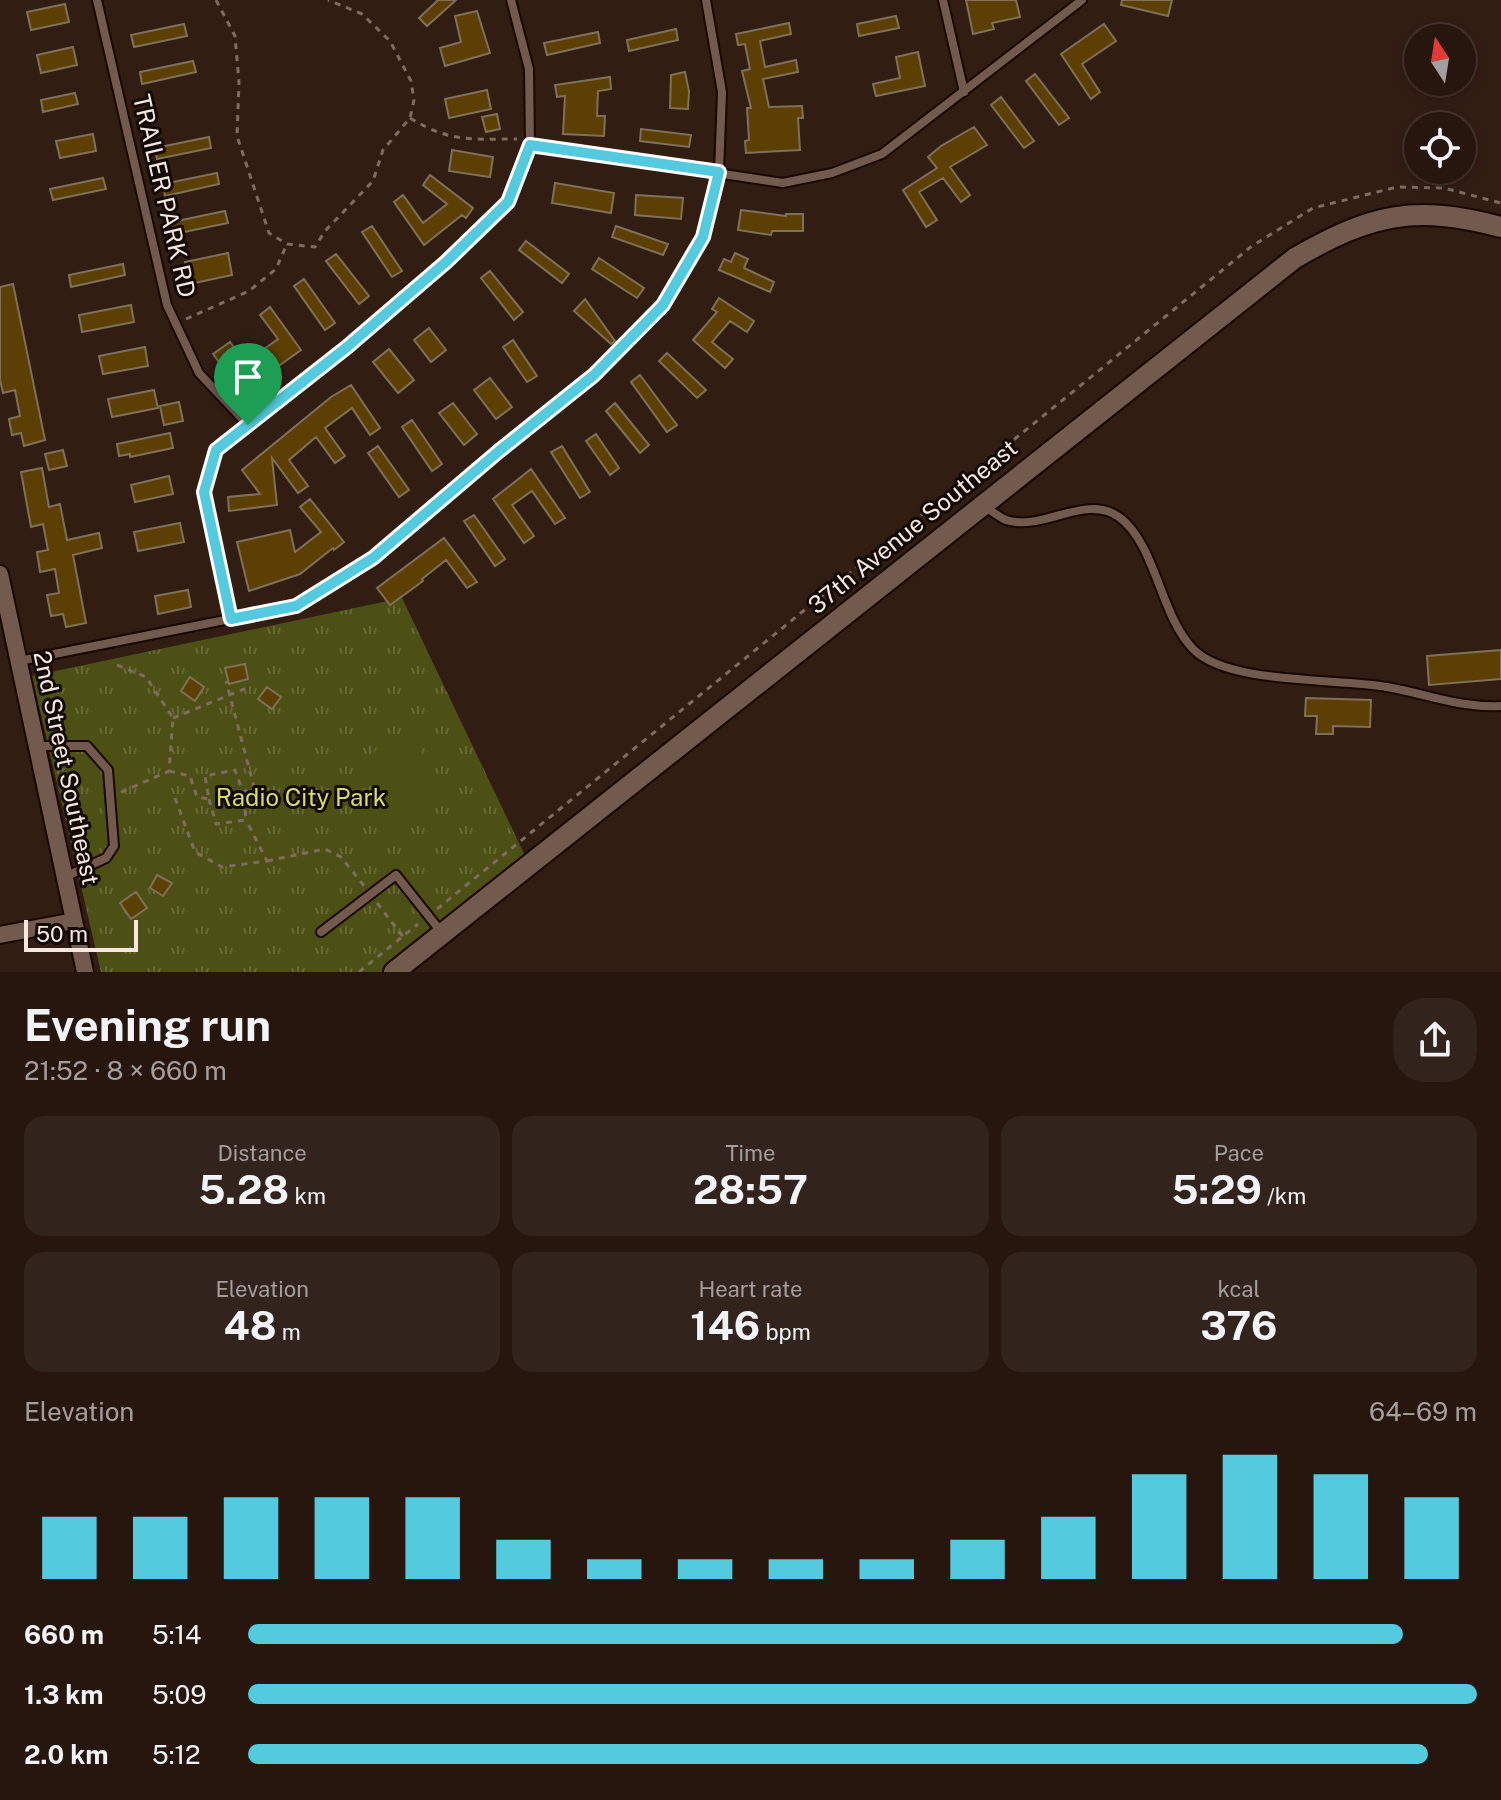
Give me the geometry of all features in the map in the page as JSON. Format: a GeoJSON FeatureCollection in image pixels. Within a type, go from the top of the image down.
{"type":"FeatureCollection","features":[{"type":"Feature","properties":{"kind":"street","name":"37th Avenue Southeast"},"geometry":{"type":"LineString","coordinates":[[394,972],[1295,258],[1333,235],[1365,223],[1410,215],[1441,214],[1501,227]]}},
{"type":"Feature","properties":{"kind":"street","name":"2nd Street Southeast"},"geometry":{"type":"LineString","coordinates":[[0,574],[85,972]]}},
{"type":"Feature","properties":{"kind":"street"},"geometry":{"type":"LineString","coordinates":[[0,665],[19,661]]}},
{"type":"Feature","properties":{"kind":"street"},"geometry":{"type":"LineString","coordinates":[[0,935],[74,921]]}},
{"type":"Feature","properties":{"kind":"lane","name":"TRAILER PARK RD"},"geometry":{"type":"LineString","coordinates":[[97,0],[167,305],[199,373],[248,425]]}},
{"type":"Feature","properties":{"kind":"lane"},"geometry":{"type":"LineString","coordinates":[[231,619],[204,492],[216,450],[391,309],[446,262],[508,202],[530,145],[529,69],[511,0]]}},
{"type":"Feature","properties":{"kind":"lane"},"geometry":{"type":"LineString","coordinates":[[19,661],[296,606],[373,558],[594,375],[663,305],[703,237],[719,172],[722,92],[706,0]]}},
{"type":"Feature","properties":{"kind":"lane"},"geometry":{"type":"LineString","coordinates":[[943,0],[964,92]]}},
{"type":"Feature","properties":{"kind":"lane"},"geometry":{"type":"LineString","coordinates":[[530,145],[783,183],[832,173],[882,154],[1082,0]]}},
{"type":"Feature","properties":{"kind":"lane"},"geometry":{"type":"LineString","coordinates":[[981,505],[1007,520],[1034,522],[1090,509],[1118,516],[1135,535],[1180,630],[1194,650],[1219,666],[1256,675],[1386,686],[1454,704],[1501,706]]}},
{"type":"Feature","properties":{"kind":"lane"},"geometry":{"type":"LineString","coordinates":[[36,746],[87,746],[108,770],[114,846],[106,858],[65,877]]}},
{"type":"Feature","properties":{"kind":"lane"},"geometry":{"type":"LineString","coordinates":[[321,932],[396,875],[443,934]]}},
{"type":"Feature","properties":{"kind":"path"},"geometry":{"type":"LineString","coordinates":[[216,0],[235,36],[239,82],[237,136],[269,233],[287,244],[315,247],[325,231],[373,181],[383,150],[410,118],[414,100],[411,81],[390,41],[362,14],[328,0]]}},
{"type":"Feature","properties":{"kind":"path"},"geometry":{"type":"LineString","coordinates":[[410,118],[433,132],[458,139],[517,139]]}},
{"type":"Feature","properties":{"kind":"path"},"geometry":{"type":"LineString","coordinates":[[359,972],[1252,246],[1313,208],[1397,187],[1444,188],[1501,203]]}},
{"type":"Feature","properties":{"kind":"path"},"geometry":{"type":"LineString","coordinates":[[183,320],[249,291],[276,269],[287,244]]}},
{"type":"Feature","properties":{"kind":"path"},"geometry":{"type":"LineString","coordinates":[[117,665],[146,677],[173,718],[169,771]]}},
{"type":"Feature","properties":{"kind":"path"},"geometry":{"type":"LineString","coordinates":[[226,681],[254,787],[243,792]]}},
{"type":"Feature","properties":{"kind":"path"},"geometry":{"type":"LineString","coordinates":[[173,718],[247,688]]}},
{"type":"Feature","properties":{"kind":"path"},"geometry":{"type":"LineString","coordinates":[[246,820],[216,824],[205,776],[235,770],[243,792],[246,820],[267,861]]}},
{"type":"Feature","properties":{"kind":"path"},"geometry":{"type":"LineString","coordinates":[[110,794],[124,792],[169,771],[190,776],[197,797],[209,799]]}},
{"type":"Feature","properties":{"kind":"path"},"geometry":{"type":"LineString","coordinates":[[175,798],[195,852],[222,867],[325,849],[341,857],[416,954]]}},
{"type":"Feature","properties":{"kind":"green space","name":"Radio City Park"},"geometry":{"type":"Polygon","coordinates":[[[402,598],[529,864],[390,972],[101,972],[32,676],[402,598]]]}},
{"type":"Feature","properties":{"kind":"green space"},"geometry":{"type":"Polygon","coordinates":[[[416,738],[440,800],[384,822],[363,766],[384,740],[416,738]]]}},
{"type":"Feature","properties":{"kind":"building"},"geometry":{"type":"Polygon","coordinates":[[[438,0],[456,0],[427,26],[419,18],[438,0]]]}},
{"type":"Feature","properties":{"kind":"building"},"geometry":{"type":"Polygon","coordinates":[[[966,0],[1016,0],[1020,17],[992,23],[994,29],[973,34],[966,0]]]}},
{"type":"Feature","properties":{"kind":"building"},"geometry":{"type":"Polygon","coordinates":[[[1122,0],[1172,0],[1168,16],[1121,5],[1122,0]]]}},
{"type":"Feature","properties":{"kind":"building"},"geometry":{"type":"Polygon","coordinates":[[[65,4],[69,22],[31,30],[27,12],[65,4]]]}},
{"type":"Feature","properties":{"kind":"building"},"geometry":{"type":"Polygon","coordinates":[[[477,11],[490,53],[445,66],[440,48],[461,42],[455,16],[477,11]]]}},
{"type":"Feature","properties":{"kind":"building"},"geometry":{"type":"Polygon","coordinates":[[[896,16],[899,28],[859,36],[857,24],[896,16]]]}},
{"type":"Feature","properties":{"kind":"building"},"geometry":{"type":"Polygon","coordinates":[[[789,23],[791,34],[760,41],[765,67],[796,60],[798,72],[763,79],[769,107],[802,106],[803,118],[798,118],[800,150],[746,153],[745,141],[749,140],[747,108],[751,108],[742,71],[750,69],[745,44],[738,45],[736,34],[789,23]]]}},
{"type":"Feature","properties":{"kind":"building"},"geometry":{"type":"Polygon","coordinates":[[[184,24],[187,36],[134,47],[131,35],[184,24]]]}},
{"type":"Feature","properties":{"kind":"building"},"geometry":{"type":"Polygon","coordinates":[[[1104,24],[1116,41],[1082,64],[1100,92],[1091,99],[1061,54],[1104,24]]]}},
{"type":"Feature","properties":{"kind":"building"},"geometry":{"type":"Polygon","coordinates":[[[676,29],[678,40],[629,51],[627,40],[676,29]]]}},
{"type":"Feature","properties":{"kind":"building"},"geometry":{"type":"Polygon","coordinates":[[[598,32],[600,43],[547,55],[544,43],[598,32]]]}},
{"type":"Feature","properties":{"kind":"building"},"geometry":{"type":"Polygon","coordinates":[[[73,47],[77,65],[41,73],[37,55],[73,47]]]}},
{"type":"Feature","properties":{"kind":"building"},"geometry":{"type":"Polygon","coordinates":[[[918,52],[925,86],[876,96],[873,84],[900,78],[896,57],[918,52]]]}},
{"type":"Feature","properties":{"kind":"building"},"geometry":{"type":"Polygon","coordinates":[[[193,61],[196,72],[142,84],[140,72],[193,61]]]}},
{"type":"Feature","properties":{"kind":"building"},"geometry":{"type":"Polygon","coordinates":[[[685,72],[689,91],[688,109],[670,108],[671,75],[685,72]]]}},
{"type":"Feature","properties":{"kind":"building"},"geometry":{"type":"Polygon","coordinates":[[[1035,74],[1069,118],[1059,125],[1026,81],[1035,74]]]}},
{"type":"Feature","properties":{"kind":"building"},"geometry":{"type":"Polygon","coordinates":[[[610,77],[611,89],[598,91],[597,116],[605,116],[604,136],[563,134],[565,96],[557,97],[555,85],[610,77]]]}},
{"type":"Feature","properties":{"kind":"building"},"geometry":{"type":"Polygon","coordinates":[[[487,90],[491,109],[449,118],[445,99],[487,90]]]}},
{"type":"Feature","properties":{"kind":"building"},"geometry":{"type":"Polygon","coordinates":[[[75,93],[78,104],[43,112],[41,100],[75,93]]]}},
{"type":"Feature","properties":{"kind":"building"},"geometry":{"type":"Polygon","coordinates":[[[1001,97],[1034,141],[1024,148],[991,105],[1001,97]]]}},
{"type":"Feature","properties":{"kind":"building"},"geometry":{"type":"Polygon","coordinates":[[[497,114],[500,129],[486,132],[482,117],[497,114]]]}},
{"type":"Feature","properties":{"kind":"building"},"geometry":{"type":"Polygon","coordinates":[[[974,127],[987,145],[950,167],[970,195],[961,202],[943,178],[919,192],[937,220],[926,227],[903,190],[937,168],[928,157],[974,127]]]}},
{"type":"Feature","properties":{"kind":"building"},"geometry":{"type":"Polygon","coordinates":[[[641,129],[691,135],[689,147],[640,141],[641,129]]]}},
{"type":"Feature","properties":{"kind":"building"},"geometry":{"type":"Polygon","coordinates":[[[93,134],[96,151],[60,158],[56,141],[93,134]]]}},
{"type":"Feature","properties":{"kind":"building"},"geometry":{"type":"Polygon","coordinates":[[[209,137],[211,148],[157,159],[155,148],[209,137]]]}},
{"type":"Feature","properties":{"kind":"building"},"geometry":{"type":"Polygon","coordinates":[[[452,150],[493,157],[490,177],[449,171],[452,150]]]}},
{"type":"Feature","properties":{"kind":"building"},"geometry":{"type":"Polygon","coordinates":[[[217,173],[219,184],[165,196],[163,184],[217,173]]]}},
{"type":"Feature","properties":{"kind":"building"},"geometry":{"type":"Polygon","coordinates":[[[430,175],[473,208],[466,218],[462,215],[424,245],[394,202],[403,195],[423,223],[447,204],[423,185],[430,175]]]}},
{"type":"Feature","properties":{"kind":"building"},"geometry":{"type":"Polygon","coordinates":[[[103,178],[106,189],[53,200],[50,189],[103,178]]]}},
{"type":"Feature","properties":{"kind":"building"},"geometry":{"type":"Polygon","coordinates":[[[555,183],[614,193],[611,213],[552,203],[555,183]]]}},
{"type":"Feature","properties":{"kind":"building"},"geometry":{"type":"Polygon","coordinates":[[[636,195],[683,198],[681,219],[635,215],[636,195]]]}},
{"type":"Feature","properties":{"kind":"building"},"geometry":{"type":"Polygon","coordinates":[[[741,210],[786,216],[803,214],[803,231],[772,231],[771,235],[738,230],[741,210]]]}},
{"type":"Feature","properties":{"kind":"building"},"geometry":{"type":"Polygon","coordinates":[[[225,211],[228,223],[174,234],[172,222],[225,211]]]}},
{"type":"Feature","properties":{"kind":"building"},"geometry":{"type":"Polygon","coordinates":[[[372,226],[402,271],[392,277],[362,232],[372,226]]]}},
{"type":"Feature","properties":{"kind":"building"},"geometry":{"type":"Polygon","coordinates":[[[616,226],[668,244],[663,255],[612,237],[616,226]]]}},
{"type":"Feature","properties":{"kind":"building"},"geometry":{"type":"Polygon","coordinates":[[[526,241],[569,274],[562,283],[519,250],[526,241]]]}},
{"type":"Feature","properties":{"kind":"building"},"geometry":{"type":"Polygon","coordinates":[[[228,253],[232,275],[190,284],[185,262],[228,253]]]}},
{"type":"Feature","properties":{"kind":"building"},"geometry":{"type":"Polygon","coordinates":[[[735,253],[748,259],[744,268],[774,282],[770,292],[719,270],[724,259],[731,262],[735,253]]]}},
{"type":"Feature","properties":{"kind":"building"},"geometry":{"type":"Polygon","coordinates":[[[336,254],[369,296],[359,304],[326,261],[336,254]]]}},
{"type":"Feature","properties":{"kind":"building"},"geometry":{"type":"Polygon","coordinates":[[[599,258],[644,288],[637,298],[592,269],[599,258]]]}},
{"type":"Feature","properties":{"kind":"building"},"geometry":{"type":"Polygon","coordinates":[[[123,264],[125,275],[71,287],[69,275],[123,264]]]}},
{"type":"Feature","properties":{"kind":"building"},"geometry":{"type":"Polygon","coordinates":[[[490,271],[523,312],[514,320],[481,278],[490,271]]]}},
{"type":"Feature","properties":{"kind":"building"},"geometry":{"type":"Polygon","coordinates":[[[304,279],[335,323],[325,330],[294,286],[304,279]]]}},
{"type":"Feature","properties":{"kind":"building"},"geometry":{"type":"Polygon","coordinates":[[[13,284],[45,440],[24,446],[21,433],[12,435],[9,419],[20,416],[15,390],[3,393],[0,380],[0,287],[13,284]]]}},
{"type":"Feature","properties":{"kind":"building"},"geometry":{"type":"Polygon","coordinates":[[[719,298],[754,321],[747,332],[730,321],[712,342],[733,359],[725,368],[693,340],[717,312],[712,309],[719,298]]]}},
{"type":"Feature","properties":{"kind":"building"},"geometry":{"type":"Polygon","coordinates":[[[585,299],[615,341],[611,344],[574,311],[585,299]]]}},
{"type":"Feature","properties":{"kind":"building"},"geometry":{"type":"Polygon","coordinates":[[[131,305],[134,322],[82,332],[79,315],[131,305]]]}},
{"type":"Feature","properties":{"kind":"building"},"geometry":{"type":"Polygon","coordinates":[[[270,307],[301,350],[270,372],[257,354],[278,339],[260,315],[270,307]]]}},
{"type":"Feature","properties":{"kind":"building"},"geometry":{"type":"Polygon","coordinates":[[[429,328],[446,350],[431,362],[414,340],[429,328]]]}},
{"type":"Feature","properties":{"kind":"building"},"geometry":{"type":"Polygon","coordinates":[[[513,340],[537,376],[527,382],[503,347],[513,340]]]}},
{"type":"Feature","properties":{"kind":"building"},"geometry":{"type":"Polygon","coordinates":[[[230,342],[251,370],[234,382],[213,354],[230,342]]]}},
{"type":"Feature","properties":{"kind":"building"},"geometry":{"type":"Polygon","coordinates":[[[145,347],[148,366],[103,374],[99,356],[145,347]]]}},
{"type":"Feature","properties":{"kind":"building"},"geometry":{"type":"Polygon","coordinates":[[[389,349],[414,380],[398,393],[373,362],[389,349]]]}},
{"type":"Feature","properties":{"kind":"building"},"geometry":{"type":"Polygon","coordinates":[[[667,353],[706,390],[697,398],[659,361],[667,353]]]}},
{"type":"Feature","properties":{"kind":"building"},"geometry":{"type":"Polygon","coordinates":[[[640,375],[677,425],[667,432],[631,382],[640,375]]]}},
{"type":"Feature","properties":{"kind":"building"},"geometry":{"type":"Polygon","coordinates":[[[490,378],[512,407],[496,419],[474,390],[490,378]]]}},
{"type":"Feature","properties":{"kind":"building"},"geometry":{"type":"Polygon","coordinates":[[[351,385],[380,428],[370,435],[352,408],[325,428],[345,456],[335,463],[316,437],[289,460],[308,486],[298,493],[272,458],[277,505],[229,511],[228,497],[260,494],[242,470],[331,397],[351,385]]]}},
{"type":"Feature","properties":{"kind":"building"},"geometry":{"type":"Polygon","coordinates":[[[154,390],[158,408],[112,417],[108,399],[154,390]]]}},
{"type":"Feature","properties":{"kind":"building"},"geometry":{"type":"Polygon","coordinates":[[[179,402],[183,421],[164,425],[160,406],[179,402]]]}},
{"type":"Feature","properties":{"kind":"building"},"geometry":{"type":"Polygon","coordinates":[[[453,403],[477,434],[464,445],[439,413],[453,403]]]}},
{"type":"Feature","properties":{"kind":"building"},"geometry":{"type":"Polygon","coordinates":[[[615,403],[649,445],[640,453],[606,411],[615,403]]]}},
{"type":"Feature","properties":{"kind":"building"},"geometry":{"type":"Polygon","coordinates":[[[412,420],[442,464],[432,471],[402,427],[412,420]]]}},
{"type":"Feature","properties":{"kind":"building"},"geometry":{"type":"Polygon","coordinates":[[[170,433],[173,448],[130,457],[130,454],[119,456],[117,444],[170,433]]]}},
{"type":"Feature","properties":{"kind":"building"},"geometry":{"type":"Polygon","coordinates":[[[596,434],[619,468],[610,475],[586,441],[596,434]]]}},
{"type":"Feature","properties":{"kind":"building"},"geometry":{"type":"Polygon","coordinates":[[[378,446],[409,490],[399,497],[368,453],[378,446]]]}},
{"type":"Feature","properties":{"kind":"building"},"geometry":{"type":"Polygon","coordinates":[[[562,446],[590,492],[580,498],[551,452],[562,446]]]}},
{"type":"Feature","properties":{"kind":"building"},"geometry":{"type":"Polygon","coordinates":[[[63,450],[67,466],[49,470],[45,454],[63,450]]]}},
{"type":"Feature","properties":{"kind":"building"},"geometry":{"type":"Polygon","coordinates":[[[42,468],[49,507],[60,504],[67,540],[99,533],[102,548],[73,555],[86,623],[66,627],[63,614],[51,616],[47,595],[59,593],[55,569],[40,572],[37,552],[48,550],[43,524],[31,527],[21,472],[42,468]]]}},
{"type":"Feature","properties":{"kind":"building"},"geometry":{"type":"Polygon","coordinates":[[[531,469],[565,518],[555,524],[532,491],[512,505],[534,536],[524,543],[493,499],[531,469]]]}},
{"type":"Feature","properties":{"kind":"building"},"geometry":{"type":"Polygon","coordinates":[[[169,476],[173,494],[135,502],[131,485],[169,476]]]}},
{"type":"Feature","properties":{"kind":"building"},"geometry":{"type":"Polygon","coordinates":[[[310,499],[344,542],[300,574],[249,591],[237,542],[290,530],[295,552],[321,532],[300,507],[310,499]]]}},
{"type":"Feature","properties":{"kind":"building"},"geometry":{"type":"Polygon","coordinates":[[[474,515],[505,559],[495,566],[464,521],[474,515]]]}},
{"type":"Feature","properties":{"kind":"building"},"geometry":{"type":"Polygon","coordinates":[[[180,523],[184,542],[138,551],[134,532],[180,523]]]}},
{"type":"Feature","properties":{"kind":"building"},"geometry":{"type":"Polygon","coordinates":[[[444,538],[477,582],[467,588],[446,560],[390,605],[377,588],[444,538]]]}},
{"type":"Feature","properties":{"kind":"building"},"geometry":{"type":"Polygon","coordinates":[[[188,590],[191,607],[158,614],[155,596],[188,590]]]}},
{"type":"Feature","properties":{"kind":"building"},"geometry":{"type":"Polygon","coordinates":[[[1501,650],[1501,679],[1429,685],[1427,656],[1501,650]]]}},
{"type":"Feature","properties":{"kind":"building"},"geometry":{"type":"Polygon","coordinates":[[[245,664],[248,679],[229,684],[225,668],[245,664]]]}},
{"type":"Feature","properties":{"kind":"building"},"geometry":{"type":"Polygon","coordinates":[[[190,677],[204,687],[195,701],[181,691],[190,677]]]}},
{"type":"Feature","properties":{"kind":"building"},"geometry":{"type":"Polygon","coordinates":[[[267,687],[281,697],[272,709],[258,699],[267,687]]]}},
{"type":"Feature","properties":{"kind":"building"},"geometry":{"type":"Polygon","coordinates":[[[1306,698],[1371,700],[1370,727],[1333,726],[1333,734],[1316,734],[1317,716],[1305,716],[1306,698]]]}},
{"type":"Feature","properties":{"kind":"building"},"geometry":{"type":"Polygon","coordinates":[[[157,875],[172,883],[163,896],[150,888],[157,875]]]}},
{"type":"Feature","properties":{"kind":"building"},"geometry":{"type":"Polygon","coordinates":[[[136,892],[147,908],[131,919],[120,903],[136,892]]]}},
{"type":"Feature","properties":{"kind":"route"},"geometry":{"type":"LineString","coordinates":[[530,145],[719,172],[703,237],[663,305],[594,375],[373,558],[296,606],[231,619],[204,492],[216,450],[248,425],[347,347],[446,262],[508,202],[530,145]]}}]}
